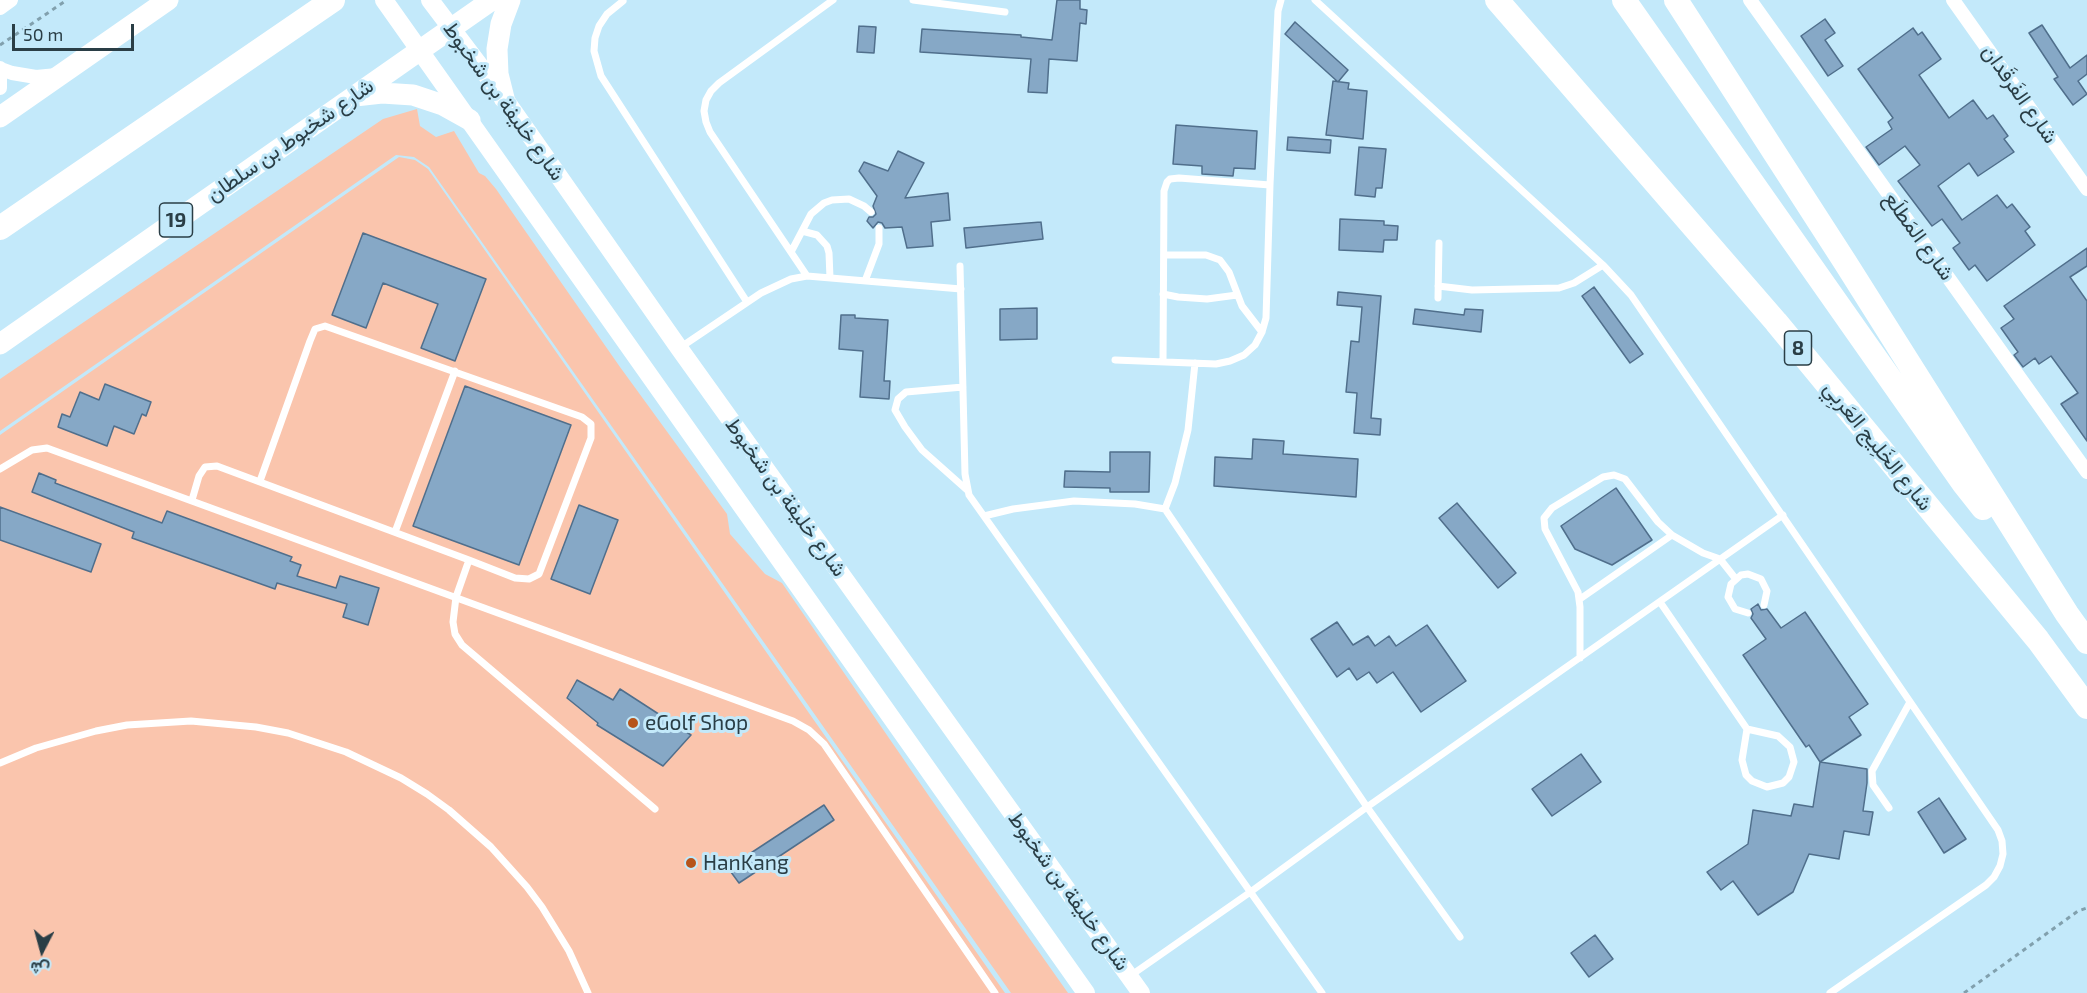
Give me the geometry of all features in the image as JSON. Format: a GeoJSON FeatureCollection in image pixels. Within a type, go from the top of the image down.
{"type":"FeatureCollection","features":[{"type":"Feature","properties":{"kind":"highway"},"geometry":{"type":"LineString","coordinates":[[0,228],[333,0]]}},
{"type":"Feature","properties":{"kind":"highway","name":"شارع الخَلِيج العَربِي"},"geometry":{"type":"LineString","coordinates":[[1497,0],[1776,322],[2038,640],[2087,707]]}},
{"type":"Feature","properties":{"kind":"highway"},"geometry":{"type":"LineString","coordinates":[[1624,0],[1964,484],[2087,642]]}},
{"type":"Feature","properties":{"kind":"highway"},"geometry":{"type":"LineString","coordinates":[[1676,0],[1845,262],[2067,614]]}},
{"type":"Feature","properties":{"kind":"main road"},"geometry":{"type":"LineString","coordinates":[[0,117],[168,0]]}},
{"type":"Feature","properties":{"kind":"main road","name":"شارع خليفة بن شخبوط"},"geometry":{"type":"LineString","coordinates":[[384,0],[1086,993]]}},
{"type":"Feature","properties":{"kind":"main road","name":"شارع خليفة بن شخبوط"},"geometry":{"type":"LineString","coordinates":[[430,0],[504,98],[679,348],[1142,993]]}},
{"type":"Feature","properties":{"kind":"main road","name":"شارع شخبوط بن سلطان"},"geometry":{"type":"LineString","coordinates":[[0,344],[492,0]]}},
{"type":"Feature","properties":{"kind":"main road"},"geometry":{"type":"LineString","coordinates":[[504,98],[498,74],[497,49],[501,24],[510,0]]}},
{"type":"Feature","properties":{"kind":"main road"},"geometry":{"type":"LineString","coordinates":[[351,97],[382,93],[412,95],[443,105],[470,120]]}},
{"type":"Feature","properties":{"kind":"street"},"geometry":{"type":"LineString","coordinates":[[0,8],[11,0]]}},
{"type":"Feature","properties":{"kind":"street","name":"شارع المَطلَع"},"geometry":{"type":"LineString","coordinates":[[1750,0],[2087,472]]}},
{"type":"Feature","properties":{"kind":"street","name":"شارع الفَرقَدان"},"geometry":{"type":"LineString","coordinates":[[1953,0],[2087,189]]}},
{"type":"Feature","properties":{"kind":"street"},"geometry":{"type":"LineString","coordinates":[[0,88],[0,68],[36,77],[61,74]]}},
{"type":"Feature","properties":{"kind":"lane"},"geometry":{"type":"LineString","coordinates":[[807,276],[710,132],[706,122],[706,100],[719,83],[833,0]]}},
{"type":"Feature","properties":{"kind":"lane"},"geometry":{"type":"LineString","coordinates":[[912,0],[1005,12]]}},
{"type":"Feature","properties":{"kind":"lane"},"geometry":{"type":"LineString","coordinates":[[1115,360],[1216,364],[1244,355],[1255,345],[1262,332],[1266,318],[1278,10],[1281,0]]}},
{"type":"Feature","properties":{"kind":"lane"},"geometry":{"type":"LineString","coordinates":[[1315,0],[1603,265],[1643,310],[1998,830],[2003,854],[2000,866],[1986,885],[1830,993]]}},
{"type":"Feature","properties":{"kind":"lane"},"geometry":{"type":"LineString","coordinates":[[622,1],[606,14],[595,38],[594,51],[599,70],[747,302]]}},
{"type":"Feature","properties":{"kind":"lane"},"geometry":{"type":"LineString","coordinates":[[1163,362],[1164,191],[1167,182],[1170,179],[1179,178],[1270,185]]}},
{"type":"Feature","properties":{"kind":"lane"},"geometry":{"type":"LineString","coordinates":[[791,252],[817,208],[832,200],[849,199],[871,212]]}},
{"type":"Feature","properties":{"kind":"lane"},"geometry":{"type":"LineString","coordinates":[[865,281],[879,244],[879,228]]}},
{"type":"Feature","properties":{"kind":"lane"},"geometry":{"type":"LineString","coordinates":[[802,231],[817,235],[827,246],[830,278]]}},
{"type":"Feature","properties":{"kind":"lane"},"geometry":{"type":"LineString","coordinates":[[1438,298],[1439,243]]}},
{"type":"Feature","properties":{"kind":"lane"},"geometry":{"type":"LineString","coordinates":[[1164,255],[1206,255],[1220,260],[1229,272],[1247,315],[1262,332]]}},
{"type":"Feature","properties":{"kind":"lane"},"geometry":{"type":"LineString","coordinates":[[1438,286],[1472,290],[1559,288],[1574,283],[1603,265]]}},
{"type":"Feature","properties":{"kind":"lane"},"geometry":{"type":"LineString","coordinates":[[960,266],[967,490]]}},
{"type":"Feature","properties":{"kind":"lane"},"geometry":{"type":"LineString","coordinates":[[679,348],[776,285],[807,276],[961,289]]}},
{"type":"Feature","properties":{"kind":"lane"},"geometry":{"type":"LineString","coordinates":[[1164,294],[1200,299],[1237,295]]}},
{"type":"Feature","properties":{"kind":"lane"},"geometry":{"type":"LineString","coordinates":[[192,500],[199,476],[205,467],[217,466],[515,578],[529,579],[539,574],[591,438],[591,424],[582,417],[325,326],[315,329],[260,481]]}},
{"type":"Feature","properties":{"kind":"lane"},"geometry":{"type":"LineString","coordinates":[[1165,509],[1175,483],[1188,430],[1195,363]]}},
{"type":"Feature","properties":{"kind":"lane"},"geometry":{"type":"LineString","coordinates":[[395,532],[455,371]]}},
{"type":"Feature","properties":{"kind":"lane"},"geometry":{"type":"LineString","coordinates":[[963,387],[906,392],[898,399],[895,410],[922,450],[967,490],[1322,993]]}},
{"type":"Feature","properties":{"kind":"lane"},"geometry":{"type":"LineString","coordinates":[[0,469],[32,450],[47,448],[793,721],[809,730],[824,744],[995,993]]}},
{"type":"Feature","properties":{"kind":"lane"},"geometry":{"type":"LineString","coordinates":[[1580,658],[1580,599],[1573,579],[1544,524],[1544,518],[1552,508],[1603,477],[1614,475],[1625,479],[1658,522],[1672,535],[1703,553],[1720,559],[1736,578]]}},
{"type":"Feature","properties":{"kind":"lane"},"geometry":{"type":"LineString","coordinates":[[984,516],[1013,509],[1074,501],[1135,504],[1165,509],[1367,807],[1460,937]]}},
{"type":"Feature","properties":{"kind":"lane"},"geometry":{"type":"LineString","coordinates":[[1130,976],[1783,515]]}},
{"type":"Feature","properties":{"kind":"lane"},"geometry":{"type":"LineString","coordinates":[[1580,599],[1672,535]]}},
{"type":"Feature","properties":{"kind":"lane"},"geometry":{"type":"LineString","coordinates":[[469,560],[456,597],[453,622],[455,634],[462,645],[655,809]]}},
{"type":"Feature","properties":{"kind":"lane"},"geometry":{"type":"LineString","coordinates":[[1748,613],[1735,609],[1728,597],[1731,584],[1736,578],[1748,574],[1761,579],[1767,591],[1764,605]]}},
{"type":"Feature","properties":{"kind":"lane"},"geometry":{"type":"LineString","coordinates":[[1660,602],[1747,729],[1778,736],[1790,747],[1794,762],[1793,770],[1783,783],[1767,787],[1752,781],[1746,775],[1742,760],[1747,729]]}},
{"type":"Feature","properties":{"kind":"lane"},"geometry":{"type":"LineString","coordinates":[[1889,808],[1873,785],[1872,771],[1910,702]]}},
{"type":"Feature","properties":{"kind":"lane"},"geometry":{"type":"LineString","coordinates":[[0,763],[36,748],[96,731],[127,725],[191,721],[256,727],[288,733],[346,752],[401,778],[426,794],[456,816],[491,847],[542,907],[569,951],[588,993]]}},
{"type":"Feature","properties":{"kind":"path"},"geometry":{"type":"LineString","coordinates":[[0,45],[67,0]]}},
{"type":"Feature","properties":{"kind":"path"},"geometry":{"type":"LineString","coordinates":[[1964,993],[2078,911],[2087,908]]}},
{"type":"Feature","properties":{"kind":"shaded area"},"geometry":{"type":"Polygon","coordinates":[[[417,109],[420,126],[436,137],[454,131],[479,173],[485,176],[496,189],[620,367],[727,514],[730,534],[765,574],[782,583],[1068,993],[1011,993],[429,167],[414,157],[396,155],[0,431],[0,379],[383,119],[417,109]]]}},
{"type":"Feature","properties":{"kind":"shaded area"},"geometry":{"type":"Polygon","coordinates":[[[399,157],[415,160],[428,169],[1005,993],[0,993],[0,435],[399,157]]]}},
{"type":"Feature","properties":{"kind":"building"},"geometry":{"type":"Polygon","coordinates":[[[1057,0],[1080,0],[1080,9],[1087,10],[1086,24],[1080,23],[1077,61],[1049,59],[1047,93],[1028,92],[1031,59],[920,52],[922,29],[1021,35],[1021,37],[1052,40],[1057,0]]]}},
{"type":"Feature","properties":{"kind":"building"},"geometry":{"type":"Polygon","coordinates":[[[1825,19],[1835,33],[1825,40],[1843,66],[1828,76],[1801,36],[1825,19]]]}},
{"type":"Feature","properties":{"kind":"building"},"geometry":{"type":"Polygon","coordinates":[[[1295,22],[1348,70],[1338,82],[1285,34],[1295,22]]]}},
{"type":"Feature","properties":{"kind":"building"},"geometry":{"type":"Polygon","coordinates":[[[2042,25],[2070,68],[2087,55],[2087,74],[2078,81],[2087,94],[2073,105],[2054,79],[2058,77],[2029,33],[2042,25]]]}},
{"type":"Feature","properties":{"kind":"building"},"geometry":{"type":"Polygon","coordinates":[[[859,26],[876,27],[874,53],[857,52],[859,26]]]}},
{"type":"Feature","properties":{"kind":"building"},"geometry":{"type":"Polygon","coordinates":[[[1913,28],[1918,35],[1922,32],[1941,59],[1919,75],[1949,118],[1973,100],[1987,119],[1993,115],[2008,136],[2004,139],[2014,152],[1978,176],[1969,163],[1938,186],[1962,220],[1997,195],[2007,208],[2012,204],[2030,227],[2025,231],[2035,245],[1987,281],[1975,265],[1969,270],[1953,248],[1960,243],[1942,219],[1932,226],[1898,181],[1920,165],[1905,146],[1879,165],[1866,147],[1892,129],[1888,122],[1893,118],[1858,69],[1913,28]]]}},
{"type":"Feature","properties":{"kind":"building"},"geometry":{"type":"Polygon","coordinates":[[[1333,81],[1349,83],[1348,89],[1367,91],[1363,139],[1326,135],[1333,81]]]}},
{"type":"Feature","properties":{"kind":"building"},"geometry":{"type":"Polygon","coordinates":[[[1176,125],[1257,131],[1255,169],[1234,168],[1233,176],[1202,174],[1202,166],[1173,164],[1176,125]]]}},
{"type":"Feature","properties":{"kind":"building"},"geometry":{"type":"Polygon","coordinates":[[[1288,137],[1331,140],[1330,153],[1287,150],[1288,137]]]}},
{"type":"Feature","properties":{"kind":"building"},"geometry":{"type":"Polygon","coordinates":[[[1359,147],[1386,149],[1382,188],[1376,188],[1375,197],[1355,195],[1359,147]]]}},
{"type":"Feature","properties":{"kind":"building"},"geometry":{"type":"Polygon","coordinates":[[[898,151],[924,163],[905,198],[948,193],[950,220],[931,222],[933,246],[907,248],[902,227],[885,228],[882,223],[878,222],[873,228],[867,221],[869,217],[876,214],[873,206],[877,196],[859,171],[864,162],[888,171],[898,151]]]}},
{"type":"Feature","properties":{"kind":"building"},"geometry":{"type":"Polygon","coordinates":[[[1340,219],[1384,221],[1384,225],[1398,226],[1397,240],[1384,240],[1383,252],[1339,250],[1340,219]]]}},
{"type":"Feature","properties":{"kind":"building"},"geometry":{"type":"Polygon","coordinates":[[[1041,222],[1043,239],[966,248],[964,228],[1041,222]]]}},
{"type":"Feature","properties":{"kind":"building"},"geometry":{"type":"Polygon","coordinates":[[[363,233],[486,279],[455,361],[421,348],[438,304],[383,283],[366,328],[332,315],[363,233]]]}},
{"type":"Feature","properties":{"kind":"building"},"geometry":{"type":"Polygon","coordinates":[[[2087,248],[2087,266],[2070,277],[2087,301],[2087,441],[2061,404],[2078,393],[2051,356],[2039,364],[2035,358],[2023,367],[2014,355],[2018,352],[2001,328],[2014,319],[2004,306],[2087,248]]]}},
{"type":"Feature","properties":{"kind":"building"},"geometry":{"type":"Polygon","coordinates":[[[1594,287],[1643,354],[1630,363],[1582,296],[1594,287]]]}},
{"type":"Feature","properties":{"kind":"building"},"geometry":{"type":"Polygon","coordinates":[[[1338,292],[1381,296],[1371,418],[1381,419],[1380,435],[1354,433],[1357,393],[1346,392],[1351,341],[1359,342],[1362,307],[1337,305],[1338,292]]]}},
{"type":"Feature","properties":{"kind":"building"},"geometry":{"type":"Polygon","coordinates":[[[1037,308],[1037,339],[1000,340],[1000,309],[1037,308]]]}},
{"type":"Feature","properties":{"kind":"building"},"geometry":{"type":"Polygon","coordinates":[[[1415,309],[1464,315],[1465,309],[1483,310],[1481,332],[1413,324],[1415,309]]]}},
{"type":"Feature","properties":{"kind":"building"},"geometry":{"type":"Polygon","coordinates":[[[841,315],[888,320],[884,381],[890,381],[889,399],[860,397],[863,351],[839,349],[841,315]]]}},
{"type":"Feature","properties":{"kind":"building"},"geometry":{"type":"Polygon","coordinates":[[[105,384],[151,402],[146,416],[142,414],[134,434],[114,426],[107,446],[58,427],[62,414],[70,417],[80,392],[99,400],[105,384]]]}},
{"type":"Feature","properties":{"kind":"building"},"geometry":{"type":"Polygon","coordinates":[[[465,386],[571,425],[519,565],[413,526],[465,386]]]}},
{"type":"Feature","properties":{"kind":"building"},"geometry":{"type":"Polygon","coordinates":[[[1253,439],[1284,441],[1283,454],[1358,459],[1356,497],[1214,486],[1215,457],[1252,459],[1253,439]]]}},
{"type":"Feature","properties":{"kind":"building"},"geometry":{"type":"Polygon","coordinates":[[[1110,452],[1150,452],[1149,492],[1110,492],[1110,488],[1064,487],[1065,471],[1110,472],[1110,452]]]}},
{"type":"Feature","properties":{"kind":"building"},"geometry":{"type":"Polygon","coordinates":[[[39,473],[56,480],[55,483],[162,523],[167,511],[292,557],[290,561],[301,565],[297,576],[336,588],[340,576],[379,588],[368,625],[343,617],[347,604],[277,583],[275,589],[132,538],[134,532],[32,492],[39,473]]]}},
{"type":"Feature","properties":{"kind":"building"},"geometry":{"type":"Polygon","coordinates":[[[1616,488],[1652,540],[1612,565],[1575,549],[1561,526],[1616,488]]]}},
{"type":"Feature","properties":{"kind":"building"},"geometry":{"type":"Polygon","coordinates":[[[1457,503],[1516,573],[1498,588],[1439,518],[1457,503]]]}},
{"type":"Feature","properties":{"kind":"building"},"geometry":{"type":"Polygon","coordinates":[[[579,505],[618,520],[590,594],[551,579],[579,505]]]}},
{"type":"Feature","properties":{"kind":"building"},"geometry":{"type":"Polygon","coordinates":[[[0,507],[101,544],[91,572],[0,540],[0,507]]]}},
{"type":"Feature","properties":{"kind":"building"},"geometry":{"type":"Polygon","coordinates":[[[1758,604],[1761,610],[1767,609],[1781,628],[1805,612],[1868,704],[1849,717],[1861,735],[1820,762],[1809,745],[1806,747],[1743,655],[1766,639],[1751,618],[1753,614],[1751,609],[1758,604]]]}},
{"type":"Feature","properties":{"kind":"building"},"geometry":{"type":"Polygon","coordinates":[[[1337,622],[1353,645],[1368,636],[1375,646],[1389,636],[1396,646],[1427,625],[1466,681],[1421,712],[1393,672],[1377,683],[1369,672],[1357,680],[1349,668],[1337,677],[1311,639],[1337,622]]]}},
{"type":"Feature","properties":{"kind":"building"},"geometry":{"type":"Polygon","coordinates":[[[577,680],[613,700],[620,689],[691,735],[663,766],[597,725],[598,723],[567,698],[577,680]]]}},
{"type":"Feature","properties":{"kind":"building"},"geometry":{"type":"Polygon","coordinates":[[[1581,754],[1601,782],[1552,816],[1532,789],[1581,754]]]}},
{"type":"Feature","properties":{"kind":"building"},"geometry":{"type":"Polygon","coordinates":[[[1820,762],[1867,769],[1863,811],[1873,812],[1869,835],[1844,831],[1839,859],[1809,854],[1793,892],[1758,915],[1733,881],[1721,890],[1707,872],[1748,844],[1753,810],[1791,816],[1794,804],[1813,807],[1820,762]]]}},
{"type":"Feature","properties":{"kind":"building"},"geometry":{"type":"Polygon","coordinates":[[[1939,798],[1966,839],[1944,853],[1918,812],[1939,798]]]}},
{"type":"Feature","properties":{"kind":"building"},"geometry":{"type":"Polygon","coordinates":[[[824,805],[834,820],[739,883],[728,868],[824,805]]]}},
{"type":"Feature","properties":{"kind":"building"},"geometry":{"type":"Polygon","coordinates":[[[1595,935],[1613,959],[1589,977],[1571,953],[1595,935]]]}},
{"type":"Feature","properties":{"kind":"place","name":"eGolf Shop"},"geometry":{"type":"Point","coordinates":[633,723]}},
{"type":"Feature","properties":{"kind":"place","name":"HanKang"},"geometry":{"type":"Point","coordinates":[691,863]}}]}
